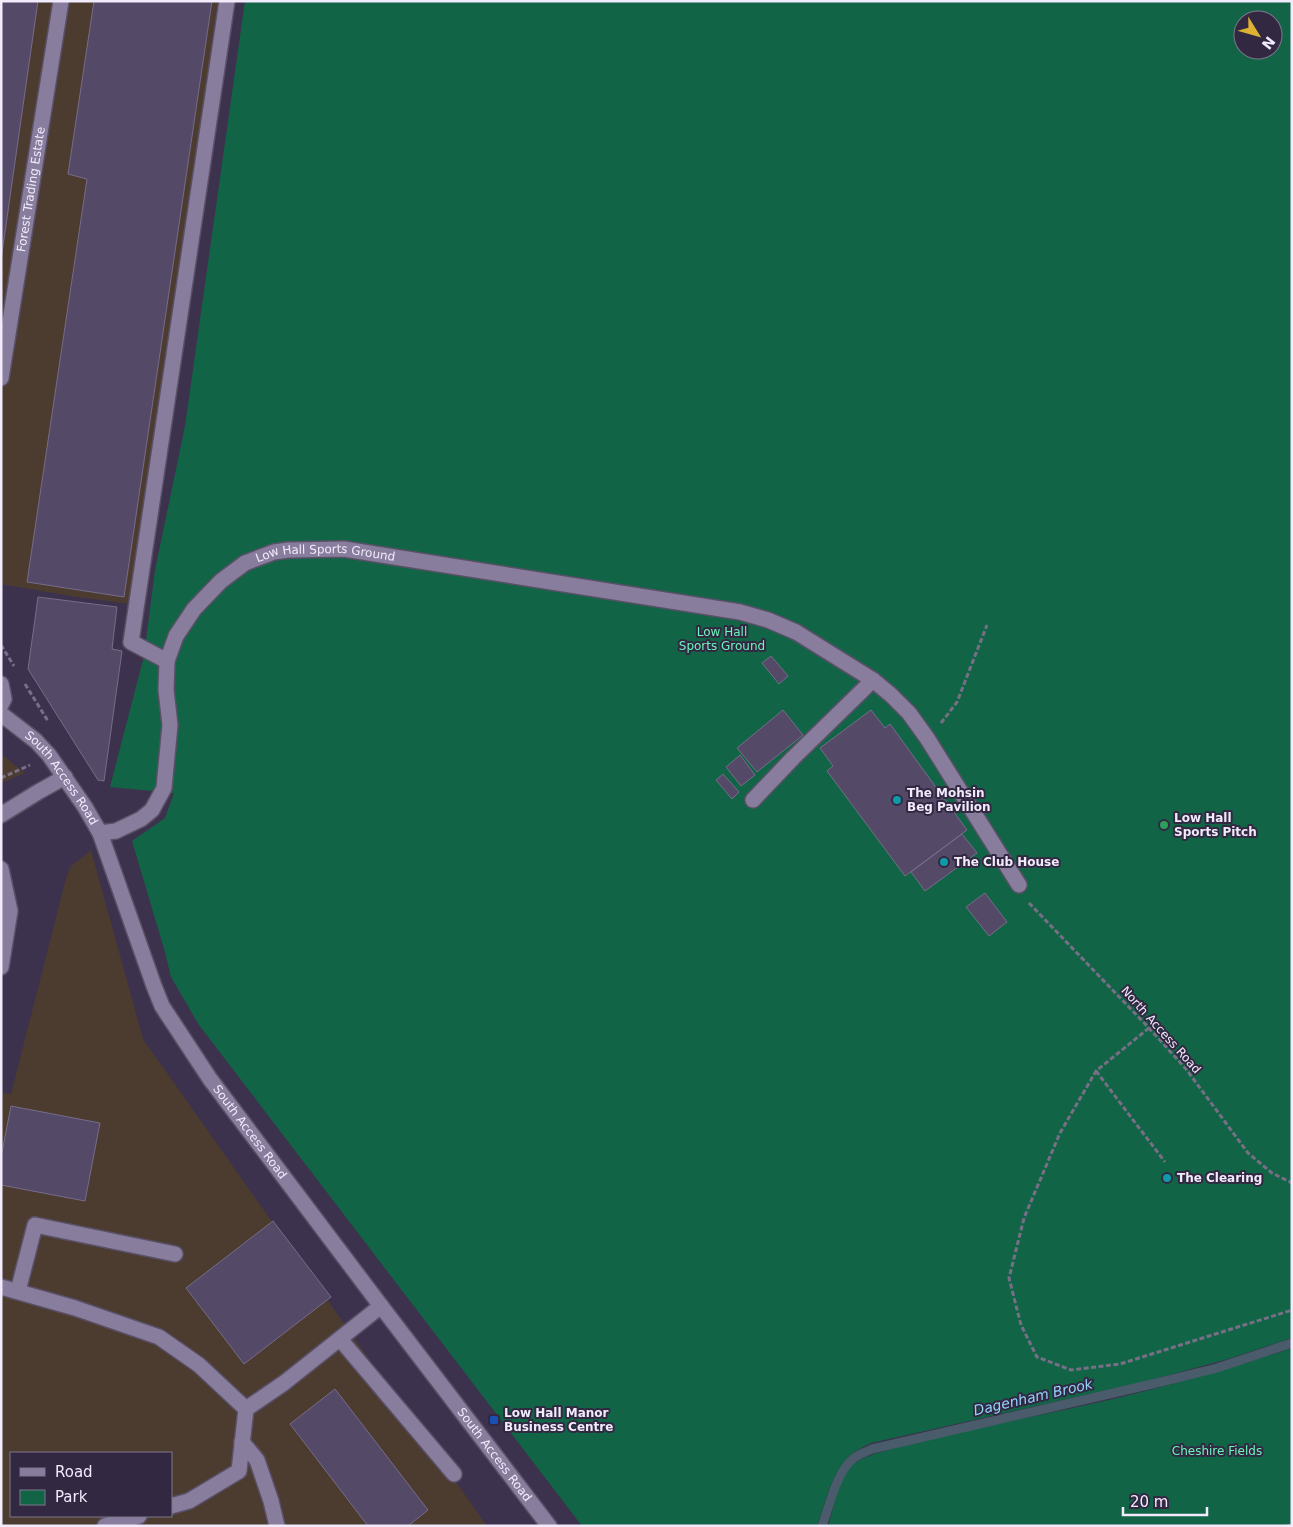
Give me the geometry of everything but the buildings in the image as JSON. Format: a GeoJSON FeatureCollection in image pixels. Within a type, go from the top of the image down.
{"type":"FeatureCollection","features":[{"type":"Feature","properties":{"kind":"street","name":"Forest Trading Estate"},"geometry":{"type":"LineString","coordinates":[[1,378],[61,1]]}},
{"type":"Feature","properties":{"kind":"street"},"geometry":{"type":"LineString","coordinates":[[167,661],[131,642],[227,1]]}},
{"type":"Feature","properties":{"kind":"street","name":"Low Hall Sports Ground"},"geometry":{"type":"LineString","coordinates":[[100,833],[116,831],[141,819],[152,810],[164,788],[170,724],[166,690],[167,661],[176,636],[194,609],[221,581],[245,564],[274,552],[344,549],[740,612],[768,620],[796,632],[873,680],[909,713],[927,738],[1019,885]]}},
{"type":"Feature","properties":{"kind":"street"},"geometry":{"type":"LineString","coordinates":[[753,800],[873,680]]}},
{"type":"Feature","properties":{"kind":"street"},"geometry":{"type":"LineString","coordinates":[[1,684],[4,699],[1,706]]}},
{"type":"Feature","properties":{"kind":"street","name":"South Access Road"},"geometry":{"type":"LineString","coordinates":[[1,714],[36,741],[49,755],[85,807],[100,833],[162,1006],[210,1079],[549,1526]]}},
{"type":"Feature","properties":{"kind":"street"},"geometry":{"type":"LineString","coordinates":[[1,815],[65,777]]}},
{"type":"Feature","properties":{"kind":"street"},"geometry":{"type":"LineString","coordinates":[[1,869],[10,911],[1,968]]}},
{"type":"Feature","properties":{"kind":"street"},"geometry":{"type":"LineString","coordinates":[[18,1292],[36,1225],[175,1254]]}},
{"type":"Feature","properties":{"kind":"street"},"geometry":{"type":"LineString","coordinates":[[1,1287],[75,1308],[159,1337],[200,1364],[246,1409]]}},
{"type":"Feature","properties":{"kind":"street"},"geometry":{"type":"LineString","coordinates":[[172,1506],[189,1501],[239,1471],[246,1409],[284,1383],[381,1306]]}},
{"type":"Feature","properties":{"kind":"street"},"geometry":{"type":"LineString","coordinates":[[340,1339],[454,1474]]}},
{"type":"Feature","properties":{"kind":"street"},"geometry":{"type":"LineString","coordinates":[[242,1442],[257,1460],[272,1501],[277,1526]]}},
{"type":"Feature","properties":{"kind":"street"},"geometry":{"type":"LineString","coordinates":[[105,1526],[136,1517]]}},
{"type":"Feature","properties":{"kind":"path"},"geometry":{"type":"LineString","coordinates":[[927,738],[947,717],[957,702],[987,625]]}},
{"type":"Feature","properties":{"kind":"path","name":"North Access Road"},"geometry":{"type":"LineString","coordinates":[[1019,885],[1022,896],[1149,1028],[1186,1070],[1248,1153],[1272,1173],[1292,1182]]}},
{"type":"Feature","properties":{"kind":"path"},"geometry":{"type":"LineString","coordinates":[[1149,1028],[1096,1071],[1060,1133],[1024,1218],[1009,1278],[1021,1325],[1037,1357],[1070,1370],[1120,1364],[1292,1310]]}},
{"type":"Feature","properties":{"kind":"path"},"geometry":{"type":"LineString","coordinates":[[1096,1071],[1165,1162]]}},
{"type":"Feature","properties":{"kind":"path"},"geometry":{"type":"LineString","coordinates":[[1287,1526],[1292,1525]]}},
{"type":"Feature","properties":{"kind":"shaded area"},"geometry":{"type":"Polygon","coordinates":[[[1,1],[218,1],[212,38],[193,237],[138,605],[1,584],[1,1]]]}},
{"type":"Feature","properties":{"kind":"shaded area"},"geometry":{"type":"Polygon","coordinates":[[[1,754],[25,773],[1,783],[1,754]]]}},
{"type":"Feature","properties":{"kind":"shaded area"},"geometry":{"type":"Polygon","coordinates":[[[91,850],[143,1039],[487,1526],[1,1526],[1,1093],[11,1094],[70,867],[91,850]]]}},
{"type":"Feature","properties":{"kind":"green space","name":"Low Hall Sports Ground"},"geometry":{"type":"Polygon","coordinates":[[[245,1],[1292,1],[1292,1338],[1228,1359],[1147,1381],[871,1443],[850,1455],[842,1464],[829,1490],[817,1526],[582,1526],[199,1025],[171,977],[132,841],[165,818],[174,793],[110,787],[144,656],[155,570],[185,426],[245,1]]]}},
{"type":"Feature","properties":{"kind":"green space","name":"Cheshire Fields"},"geometry":{"type":"Polygon","coordinates":[[[1292,1348],[1292,1526],[828,1526],[838,1491],[846,1474],[858,1461],[871,1455],[953,1434],[1150,1390],[1292,1348]]]}},
{"type":"Feature","properties":{"kind":"waterway","name":"Dagenham Brook"},"geometry":{"type":"LineString","coordinates":[[822,1526],[834,1489],[848,1464],[860,1454],[872,1449],[1217,1368],[1292,1343]]}},
{"type":"Feature","properties":{"kind":"place","name":"The Mohsin Beg Pavilion"},"geometry":{"type":"Point","coordinates":[897,800]}},
{"type":"Feature","properties":{"kind":"place","name":"Low Hall Sports Pitch"},"geometry":{"type":"Point","coordinates":[1164,825]}},
{"type":"Feature","properties":{"kind":"place","name":"The Club House"},"geometry":{"type":"Point","coordinates":[944,862]}},
{"type":"Feature","properties":{"kind":"place","name":"The Clearing"},"geometry":{"type":"Point","coordinates":[1167,1178]}},
{"type":"Feature","properties":{"kind":"place","name":"Low Hall Manor Business Centre"},"geometry":{"type":"Point","coordinates":[494,1420]}}]}
